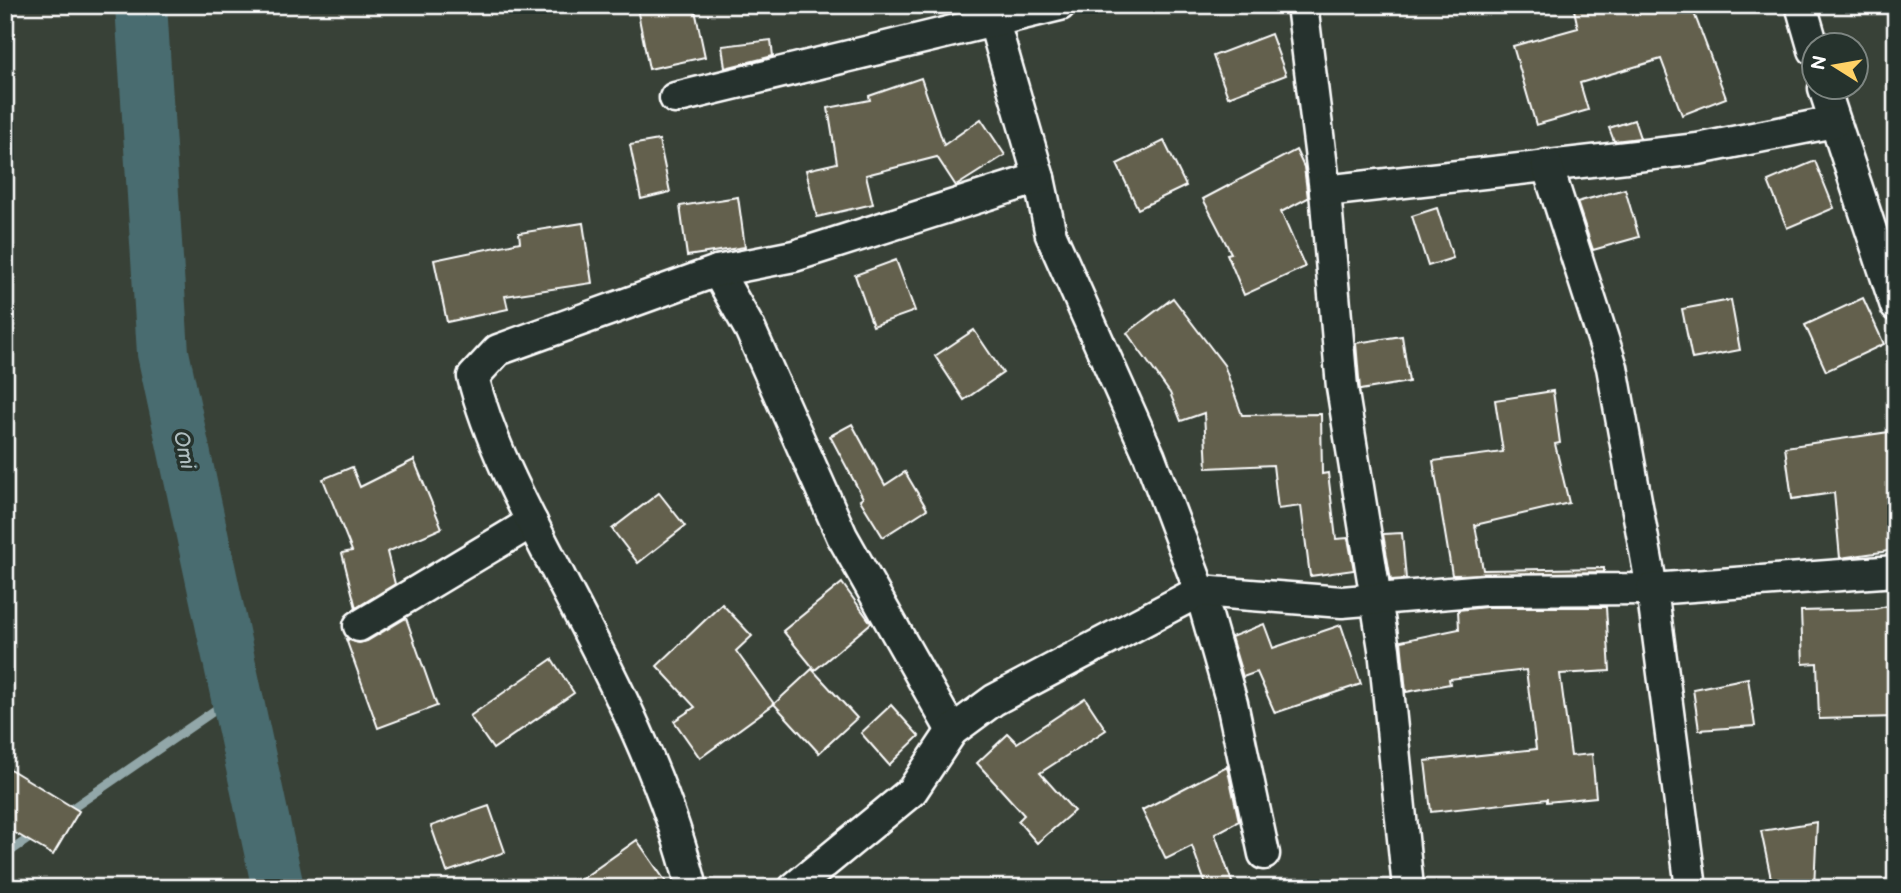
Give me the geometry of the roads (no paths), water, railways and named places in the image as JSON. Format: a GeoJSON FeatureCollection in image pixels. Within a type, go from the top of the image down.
{"type":"FeatureCollection","features":[{"type":"Feature","properties":{"kind":"street"},"geometry":{"type":"LineString","coordinates":[[675,98],[991,14],[1060,5]]}},
{"type":"Feature","properties":{"kind":"street"},"geometry":{"type":"LineString","coordinates":[[1302,5],[1325,191],[1342,387],[1377,599],[1408,888]]}},
{"type":"Feature","properties":{"kind":"street"},"geometry":{"type":"LineString","coordinates":[[1801,5],[1809,32]]}},
{"type":"Feature","properties":{"kind":"street"},"geometry":{"type":"LineString","coordinates":[[991,14],[1038,178],[1051,235],[1149,455],[1200,592],[1232,703],[1264,854]]}},
{"type":"Feature","properties":{"kind":"street"},"geometry":{"type":"LineString","coordinates":[[1828,102],[1896,306]]}},
{"type":"Feature","properties":{"kind":"street"},"geometry":{"type":"LineString","coordinates":[[1325,191],[1698,149],[1834,122]]}},
{"type":"Feature","properties":{"kind":"street"},"geometry":{"type":"LineString","coordinates":[[1547,165],[1612,367],[1651,589],[1691,888]]}},
{"type":"Feature","properties":{"kind":"street"},"geometry":{"type":"LineString","coordinates":[[692,888],[678,835],[623,698],[532,522],[481,409],[473,377],[498,350],[717,271],[794,256],[1038,178]]}},
{"type":"Feature","properties":{"kind":"street"},"geometry":{"type":"LineString","coordinates":[[717,271],[750,329],[842,536],[952,731]]}},
{"type":"Feature","properties":{"kind":"street"},"geometry":{"type":"LineString","coordinates":[[359,626],[532,522]]}},
{"type":"Feature","properties":{"kind":"street"},"geometry":{"type":"LineString","coordinates":[[794,888],[912,791],[952,731],[994,700],[1200,592],[1342,602],[1485,590],[1651,589],[1896,571]]}},
{"type":"Feature","properties":{"kind":"waterway","name":"Omi"},"geometry":{"type":"LineString","coordinates":[[141,5],[163,353],[278,888]]}},
{"type":"Feature","properties":{"kind":"waterway"},"geometry":{"type":"LineString","coordinates":[[64,814],[237,695]]}},
{"type":"Feature","properties":{"kind":"waterway"},"geometry":{"type":"LineString","coordinates":[[5,855],[35,834]]}}]}
